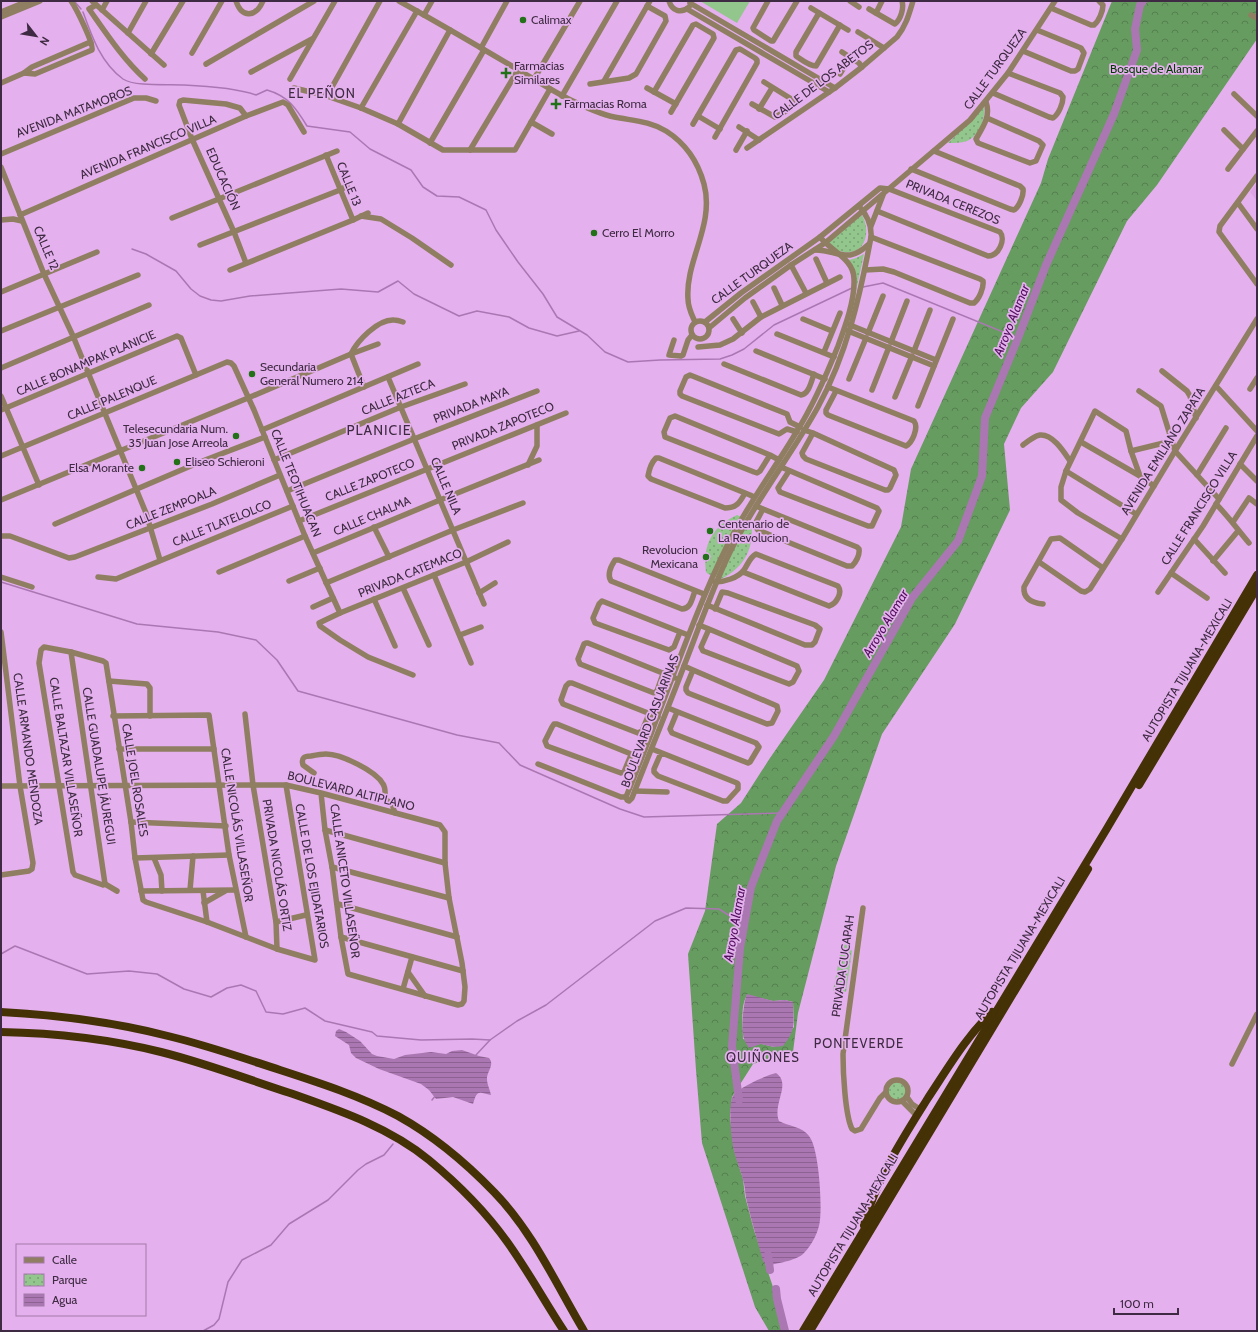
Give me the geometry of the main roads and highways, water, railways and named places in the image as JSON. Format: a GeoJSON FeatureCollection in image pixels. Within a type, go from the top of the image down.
{"type":"FeatureCollection","features":[{"type":"Feature","properties":{"kind":"highway","name":"AUTOPISTA TIJUANA-MEXICALI"},"geometry":{"type":"LineString","coordinates":[[810,1331],[813,1320],[861,1234],[1106,830],[1257,576]]}},
{"type":"Feature","properties":{"kind":"highway","name":"AUTOPISTA TIJUANA-MEXICALI"},"geometry":{"type":"LineString","coordinates":[[803,1331],[813,1320],[1257,588]]}},
{"type":"Feature","properties":{"kind":"highway"},"geometry":{"type":"LineString","coordinates":[[861,1234],[871,1199],[880,1180],[919,1113],[960,1048],[984,1019],[1000,1005]]}},
{"type":"Feature","properties":{"kind":"highway"},"geometry":{"type":"LineString","coordinates":[[1,1012],[40,1014],[87,1020],[167,1036],[211,1048],[345,1092],[399,1117],[447,1148],[495,1192],[527,1233],[584,1331]]}},
{"type":"Feature","properties":{"kind":"highway"},"geometry":{"type":"LineString","coordinates":[[1,1032],[40,1033],[90,1038],[161,1052],[200,1063],[278,1089],[383,1129],[408,1144],[430,1160],[478,1207],[507,1242],[564,1331]]}},
{"type":"Feature","properties":{"kind":"water"},"geometry":{"type":"Polygon","coordinates":[[[747,994],[773,1001],[785,1000],[793,1002],[793,1026],[790,1035],[783,1046],[774,1047],[761,1044],[749,1048],[743,1035],[744,1010],[747,994]]]}},
{"type":"Feature","properties":{"kind":"water"},"geometry":{"type":"Polygon","coordinates":[[[339,1029],[360,1041],[372,1054],[377,1056],[394,1059],[405,1055],[431,1052],[446,1054],[452,1051],[462,1050],[489,1058],[491,1061],[491,1066],[488,1073],[487,1083],[491,1095],[478,1093],[473,1104],[453,1097],[436,1099],[429,1090],[421,1084],[379,1069],[356,1058],[351,1053],[349,1045],[335,1036],[336,1031],[339,1029]]]}},
{"type":"Feature","properties":{"kind":"water"},"geometry":{"type":"Polygon","coordinates":[[[776,1073],[782,1083],[778,1108],[779,1121],[803,1131],[809,1136],[812,1142],[819,1176],[821,1212],[815,1238],[804,1253],[793,1259],[770,1265],[765,1264],[763,1261],[750,1214],[744,1182],[733,1146],[730,1114],[731,1100],[740,1089],[766,1076],[776,1073]]]}},
{"type":"Feature","properties":{"kind":"waterway","name":"Arroyo Alamar"},"geometry":{"type":"LineString","coordinates":[[739,1100],[732,1046],[740,948],[751,887],[777,821],[834,736],[912,598],[958,541],[982,476],[985,418],[1046,265],[1114,114],[1137,50],[1135,29],[1140,5],[1143,1]]}},
{"type":"Feature","properties":{"kind":"waterway"},"geometry":{"type":"LineString","coordinates":[[75,2],[81,9]]}},
{"type":"Feature","properties":{"kind":"waterway"},"geometry":{"type":"LineString","coordinates":[[83,12],[94,40],[103,57],[115,73],[128,82],[202,86],[256,95],[267,90],[286,99],[307,126],[350,132],[370,149],[411,170],[423,187],[437,196],[459,197],[486,210],[496,230],[518,262],[543,294],[557,317],[587,335],[605,352],[628,362],[720,359],[744,349],[774,325],[852,288]]}},
{"type":"Feature","properties":{"kind":"waterway"},"geometry":{"type":"LineString","coordinates":[[132,249],[146,254],[176,271],[191,289],[200,296],[211,300],[221,301],[250,296],[341,289],[378,292],[398,281],[414,294],[459,316],[477,311],[509,317],[529,328],[557,336],[579,331]]}},
{"type":"Feature","properties":{"kind":"waterway"},"geometry":{"type":"LineString","coordinates":[[863,287],[883,283],[1018,338]]}},
{"type":"Feature","properties":{"kind":"waterway"},"geometry":{"type":"LineString","coordinates":[[1,582],[137,624],[218,632],[256,640],[277,660],[298,691],[457,735],[499,743],[520,765],[620,809],[644,817],[782,813]]}},
{"type":"Feature","properties":{"kind":"waterway"},"geometry":{"type":"LineString","coordinates":[[1,954],[15,946],[87,974],[129,971],[157,974],[184,989],[211,997],[227,988],[241,985],[256,991],[266,1012],[283,1014],[305,1008],[325,1021],[372,1032],[377,1036],[421,1040],[490,1040],[517,1021],[546,1005],[655,921],[686,908],[719,909],[744,925]]}},
{"type":"Feature","properties":{"kind":"waterway"},"geometry":{"type":"LineString","coordinates":[[476,1055],[490,1040]]}},
{"type":"Feature","properties":{"kind":"waterway"},"geometry":{"type":"LineString","coordinates":[[432,1100],[436,1095]]}},
{"type":"Feature","properties":{"kind":"waterway"},"geometry":{"type":"LineString","coordinates":[[203,1331],[214,1325],[219,1319],[228,1282],[242,1260],[271,1245],[289,1224],[328,1200],[358,1170],[384,1155],[393,1144]]}},
{"type":"Feature","properties":{"kind":"waterway","name":"Arroyo Alamar"},"geometry":{"type":"LineString","coordinates":[[768,1255],[770,1270]]}},
{"type":"Feature","properties":{"kind":"waterway","name":"Arroyo Alamar"},"geometry":{"type":"LineString","coordinates":[[776,1289],[785,1331]]}},
{"type":"Feature","properties":{"kind":"place","name":"Calimax"},"geometry":{"type":"Point","coordinates":[523,20]}},
{"type":"Feature","properties":{"kind":"place","name":"Farmacias Similares"},"geometry":{"type":"Point","coordinates":[506,73]}},
{"type":"Feature","properties":{"kind":"place","name":"Farmacias Roma"},"geometry":{"type":"Point","coordinates":[556,104]}},
{"type":"Feature","properties":{"kind":"place","name":"Cerro El Morro"},"geometry":{"type":"Point","coordinates":[594,233]}},
{"type":"Feature","properties":{"kind":"place","name":"Secundaria General Numero 214"},"geometry":{"type":"Point","coordinates":[252,374]}},
{"type":"Feature","properties":{"kind":"place","name":"Telesecundaria Num. 35 Juan Jose Arreola"},"geometry":{"type":"Point","coordinates":[236,436]}},
{"type":"Feature","properties":{"kind":"place","name":"Eliseo Schieroni"},"geometry":{"type":"Point","coordinates":[177,462]}},
{"type":"Feature","properties":{"kind":"place","name":"Elsa Morante"},"geometry":{"type":"Point","coordinates":[142,468]}},
{"type":"Feature","properties":{"kind":"place","name":"Centenario de La Revolucion"},"geometry":{"type":"Point","coordinates":[710,531]}},
{"type":"Feature","properties":{"kind":"place","name":"Revolucion Mexicana"},"geometry":{"type":"Point","coordinates":[706,557]}},
{"type":"Feature","properties":{"kind":"district","name":"EL PEÑON"},"geometry":{"type":"Point","coordinates":[322,93]}},
{"type":"Feature","properties":{"kind":"district","name":"PLANICIE"},"geometry":{"type":"Point","coordinates":[379,430]}},
{"type":"Feature","properties":{"kind":"district","name":"PONTEVERDE"},"geometry":{"type":"Point","coordinates":[859,1043]}},
{"type":"Feature","properties":{"kind":"district","name":"QUIÑONES"},"geometry":{"type":"Point","coordinates":[763,1057]}},
{"type":"Feature","properties":{"kind":"park label","name":"Bosque de Alamar"},"geometry":{"type":"Point","coordinates":[1156,69]}}]}
